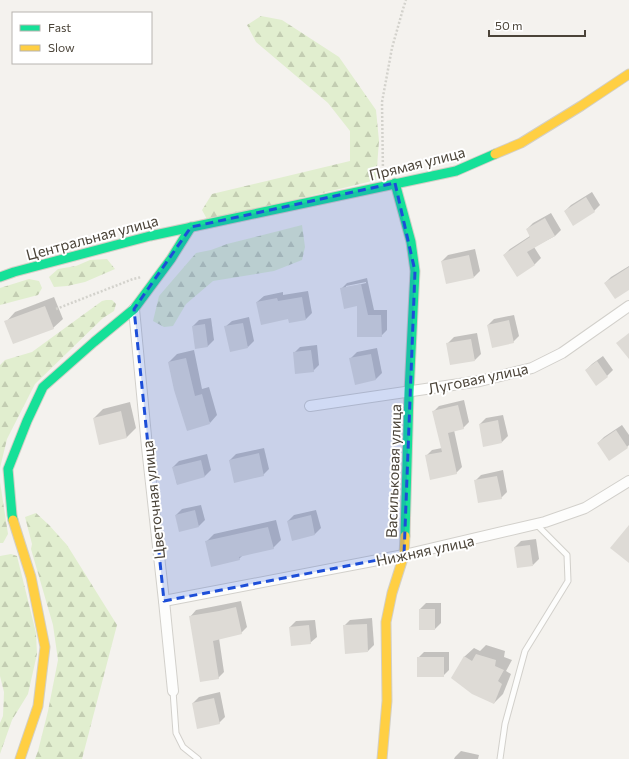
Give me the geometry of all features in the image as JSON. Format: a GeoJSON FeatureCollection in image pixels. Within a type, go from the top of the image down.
{"type":"FeatureCollection","features":[{"type":"Feature","properties":{"kind":"street","name":"Прямая улица"},"geometry":{"type":"LineString","coordinates":[[192,227],[456,171],[521,143],[629,74]]}},
{"type":"Feature","properties":{"kind":"street","name":"Васильковая улица"},"geometry":{"type":"LineString","coordinates":[[382,759],[387,701],[386,622],[392,593],[404,555],[409,392],[415,271],[411,242],[395,183]]}},
{"type":"Feature","properties":{"kind":"street","name":"Центральная улица"},"geometry":{"type":"LineString","coordinates":[[0,277],[127,242],[192,227]]}},
{"type":"Feature","properties":{"kind":"street"},"geometry":{"type":"LineString","coordinates":[[20,759],[38,706],[45,647],[31,577],[12,515],[8,469],[43,387],[134,309],[192,227]]}},
{"type":"Feature","properties":{"kind":"street","name":"Луговая улица"},"geometry":{"type":"LineString","coordinates":[[310,406],[480,381],[532,368],[562,353],[629,306]]}},
{"type":"Feature","properties":{"kind":"street","name":"Цветочная улица"},"geometry":{"type":"LineString","coordinates":[[134,309],[173,691]]}},
{"type":"Feature","properties":{"kind":"street","name":"Нижняя улица"},"geometry":{"type":"LineString","coordinates":[[164,601],[404,555],[536,524],[585,508],[629,481]]}},
{"type":"Feature","properties":{"kind":"lane"},"geometry":{"type":"LineString","coordinates":[[500,759],[505,724],[525,651],[568,582],[567,556],[536,524]]}},
{"type":"Feature","properties":{"kind":"lane"},"geometry":{"type":"LineString","coordinates":[[173,691],[176,733],[183,747],[198,759]]}},
{"type":"Feature","properties":{"kind":"path"},"geometry":{"type":"LineString","coordinates":[[383,186],[382,102],[392,48],[402,9],[406,0]]}},
{"type":"Feature","properties":{"kind":"path"},"geometry":{"type":"LineString","coordinates":[[56,309],[133,279],[144,277],[152,284]]}},
{"type":"Feature","properties":{"kind":"highlighted area"},"geometry":{"type":"Polygon","coordinates":[[[395,183],[415,271],[404,555],[164,601],[134,309],[191,227],[395,183]]]}},
{"type":"Feature","properties":{"kind":"green space"},"geometry":{"type":"Polygon","coordinates":[[[261,16],[282,20],[339,57],[376,110],[379,141],[376,180],[208,221],[202,210],[212,194],[350,161],[350,131],[328,103],[256,42],[247,25],[261,16]]]}},
{"type":"Feature","properties":{"kind":"green space"},"geometry":{"type":"Polygon","coordinates":[[[302,225],[305,247],[302,260],[274,271],[213,281],[186,304],[173,326],[164,327],[153,321],[159,296],[196,253],[302,225]]]}},
{"type":"Feature","properties":{"kind":"green space"},"geometry":{"type":"Polygon","coordinates":[[[107,259],[115,269],[85,282],[54,287],[49,277],[58,269],[76,266],[90,260],[107,259]]]}},
{"type":"Feature","properties":{"kind":"green space"},"geometry":{"type":"Polygon","coordinates":[[[29,279],[39,281],[42,288],[38,295],[0,305],[0,288],[29,279]]]}},
{"type":"Feature","properties":{"kind":"green space"},"geometry":{"type":"Polygon","coordinates":[[[112,300],[116,304],[114,311],[103,318],[35,384],[7,439],[0,468],[0,365],[5,360],[32,352],[102,301],[112,300]]]}},
{"type":"Feature","properties":{"kind":"green space"},"geometry":{"type":"Polygon","coordinates":[[[0,482],[8,534],[3,543],[0,543],[0,482]]]}},
{"type":"Feature","properties":{"kind":"green space"},"geometry":{"type":"Polygon","coordinates":[[[36,513],[67,545],[117,625],[82,759],[35,759],[48,711],[58,660],[53,625],[31,549],[32,544],[25,517],[36,513]]]}},
{"type":"Feature","properties":{"kind":"green space"},"geometry":{"type":"Polygon","coordinates":[[[11,554],[17,556],[36,633],[37,654],[28,694],[12,720],[0,754],[0,723],[3,716],[4,692],[0,676],[0,556],[11,554]]]}},
{"type":"Feature","properties":{"kind":"building"},"geometry":{"type":"Polygon","coordinates":[[[586,197],[595,212],[573,226],[564,211],[586,197]]]}},
{"type":"Feature","properties":{"kind":"building"},"geometry":{"type":"Polygon","coordinates":[[[545,218],[555,236],[527,252],[535,265],[517,277],[503,255],[530,237],[526,229],[545,218]]]}},
{"type":"Feature","properties":{"kind":"building"},"geometry":{"type":"Polygon","coordinates":[[[469,255],[474,278],[446,284],[441,261],[469,255]]]}},
{"type":"Feature","properties":{"kind":"building"},"geometry":{"type":"Polygon","coordinates":[[[629,267],[629,290],[615,299],[604,283],[629,267]]]}},
{"type":"Feature","properties":{"kind":"building"},"geometry":{"type":"Polygon","coordinates":[[[361,284],[368,315],[381,315],[382,337],[357,337],[357,306],[344,309],[340,288],[361,284]]]}},
{"type":"Feature","properties":{"kind":"building"},"geometry":{"type":"Polygon","coordinates":[[[302,297],[306,320],[289,323],[288,319],[261,325],[256,302],[277,298],[278,301],[302,297]]]}},
{"type":"Feature","properties":{"kind":"building"},"geometry":{"type":"Polygon","coordinates":[[[45,306],[54,329],[13,344],[4,321],[45,306]]]}},
{"type":"Feature","properties":{"kind":"building"},"geometry":{"type":"Polygon","coordinates":[[[509,320],[514,343],[492,348],[487,325],[509,320]]]}},
{"type":"Feature","properties":{"kind":"building"},"geometry":{"type":"Polygon","coordinates":[[[243,323],[248,348],[230,352],[224,326],[243,323]]]}},
{"type":"Feature","properties":{"kind":"building"},"geometry":{"type":"Polygon","coordinates":[[[205,324],[208,347],[195,349],[192,326],[205,324]]]}},
{"type":"Feature","properties":{"kind":"building"},"geometry":{"type":"Polygon","coordinates":[[[629,333],[629,359],[616,343],[629,333]]]}},
{"type":"Feature","properties":{"kind":"building"},"geometry":{"type":"Polygon","coordinates":[[[471,339],[475,361],[450,365],[446,343],[471,339]]]}},
{"type":"Feature","properties":{"kind":"building"},"geometry":{"type":"Polygon","coordinates":[[[311,350],[314,372],[295,374],[293,352],[311,350]]]}},
{"type":"Feature","properties":{"kind":"building"},"geometry":{"type":"Polygon","coordinates":[[[371,354],[376,380],[355,385],[349,358],[371,354]]]}},
{"type":"Feature","properties":{"kind":"building"},"geometry":{"type":"Polygon","coordinates":[[[186,358],[195,396],[202,394],[210,424],[187,431],[174,390],[168,362],[186,358]]]}},
{"type":"Feature","properties":{"kind":"building"},"geometry":{"type":"Polygon","coordinates":[[[597,361],[608,377],[596,386],[585,370],[597,361]]]}},
{"type":"Feature","properties":{"kind":"building"},"geometry":{"type":"Polygon","coordinates":[[[458,405],[464,429],[448,433],[457,474],[430,480],[425,455],[442,452],[432,411],[458,405]]]}},
{"type":"Feature","properties":{"kind":"building"},"geometry":{"type":"Polygon","coordinates":[[[121,411],[127,438],[99,445],[93,418],[121,411]]]}},
{"type":"Feature","properties":{"kind":"building"},"geometry":{"type":"Polygon","coordinates":[[[498,420],[502,443],[483,447],[479,424],[498,420]]]}},
{"type":"Feature","properties":{"kind":"building"},"geometry":{"type":"Polygon","coordinates":[[[616,430],[628,448],[609,461],[597,443],[616,430]]]}},
{"type":"Feature","properties":{"kind":"building"},"geometry":{"type":"Polygon","coordinates":[[[259,453],[264,476],[234,483],[229,460],[259,453]]]}},
{"type":"Feature","properties":{"kind":"building"},"geometry":{"type":"Polygon","coordinates":[[[201,460],[205,477],[177,485],[172,467],[201,460]]]}},
{"type":"Feature","properties":{"kind":"building"},"geometry":{"type":"Polygon","coordinates":[[[497,476],[502,499],[478,503],[474,480],[497,476]]]}},
{"type":"Feature","properties":{"kind":"building"},"geometry":{"type":"Polygon","coordinates":[[[195,510],[199,527],[179,532],[175,515],[195,510]]]}},
{"type":"Feature","properties":{"kind":"building"},"geometry":{"type":"Polygon","coordinates":[[[311,515],[315,535],[292,541],[287,521],[311,515]]]}},
{"type":"Feature","properties":{"kind":"building"},"geometry":{"type":"Polygon","coordinates":[[[629,525],[629,563],[610,548],[629,525]]]}},
{"type":"Feature","properties":{"kind":"building"},"geometry":{"type":"Polygon","coordinates":[[[268,527],[274,549],[239,557],[240,560],[211,567],[205,541],[268,527]]]}},
{"type":"Feature","properties":{"kind":"building"},"geometry":{"type":"Polygon","coordinates":[[[530,545],[533,566],[517,568],[514,547],[530,545]]]}},
{"type":"Feature","properties":{"kind":"building"},"geometry":{"type":"Polygon","coordinates":[[[236,607],[242,634],[213,641],[219,679],[200,682],[189,616],[236,607]]]}},
{"type":"Feature","properties":{"kind":"building"},"geometry":{"type":"Polygon","coordinates":[[[419,609],[435,609],[435,630],[419,630],[419,609]]]}},
{"type":"Feature","properties":{"kind":"building"},"geometry":{"type":"Polygon","coordinates":[[[367,624],[368,652],[345,654],[343,625],[367,624]]]}},
{"type":"Feature","properties":{"kind":"building"},"geometry":{"type":"Polygon","coordinates":[[[309,625],[311,644],[291,646],[289,627],[309,625]]]}},
{"type":"Feature","properties":{"kind":"building"},"geometry":{"type":"Polygon","coordinates":[[[476,654],[496,660],[495,666],[504,670],[498,681],[502,684],[494,704],[472,694],[451,678],[464,656],[472,661],[476,654]]]}},
{"type":"Feature","properties":{"kind":"building"},"geometry":{"type":"Polygon","coordinates":[[[417,657],[444,657],[444,677],[417,677],[417,657]]]}},
{"type":"Feature","properties":{"kind":"building"},"geometry":{"type":"Polygon","coordinates":[[[214,698],[220,724],[197,729],[192,703],[214,698]]]}},
{"type":"Feature","properties":{"kind":"traffic: fast"},"geometry":{"type":"LineString","coordinates":[[0,277],[150,236],[456,171],[495,154]]}},
{"type":"Feature","properties":{"kind":"traffic: fast"},"geometry":{"type":"LineString","coordinates":[[395,183],[411,242],[415,271],[409,392],[405,536]]}},
{"type":"Feature","properties":{"kind":"traffic: fast"},"geometry":{"type":"LineString","coordinates":[[13,520],[8,469],[27,421],[43,387],[134,309],[171,259],[191,227]]}},
{"type":"Feature","properties":{"kind":"traffic: slow"},"geometry":{"type":"LineString","coordinates":[[495,154],[521,143],[629,74]]}},
{"type":"Feature","properties":{"kind":"traffic: slow"},"geometry":{"type":"LineString","coordinates":[[13,520],[31,577],[45,647],[38,706],[20,759]]}},
{"type":"Feature","properties":{"kind":"traffic: slow"},"geometry":{"type":"LineString","coordinates":[[382,759],[387,701],[386,622],[392,593],[404,555],[405,536]]}}]}
